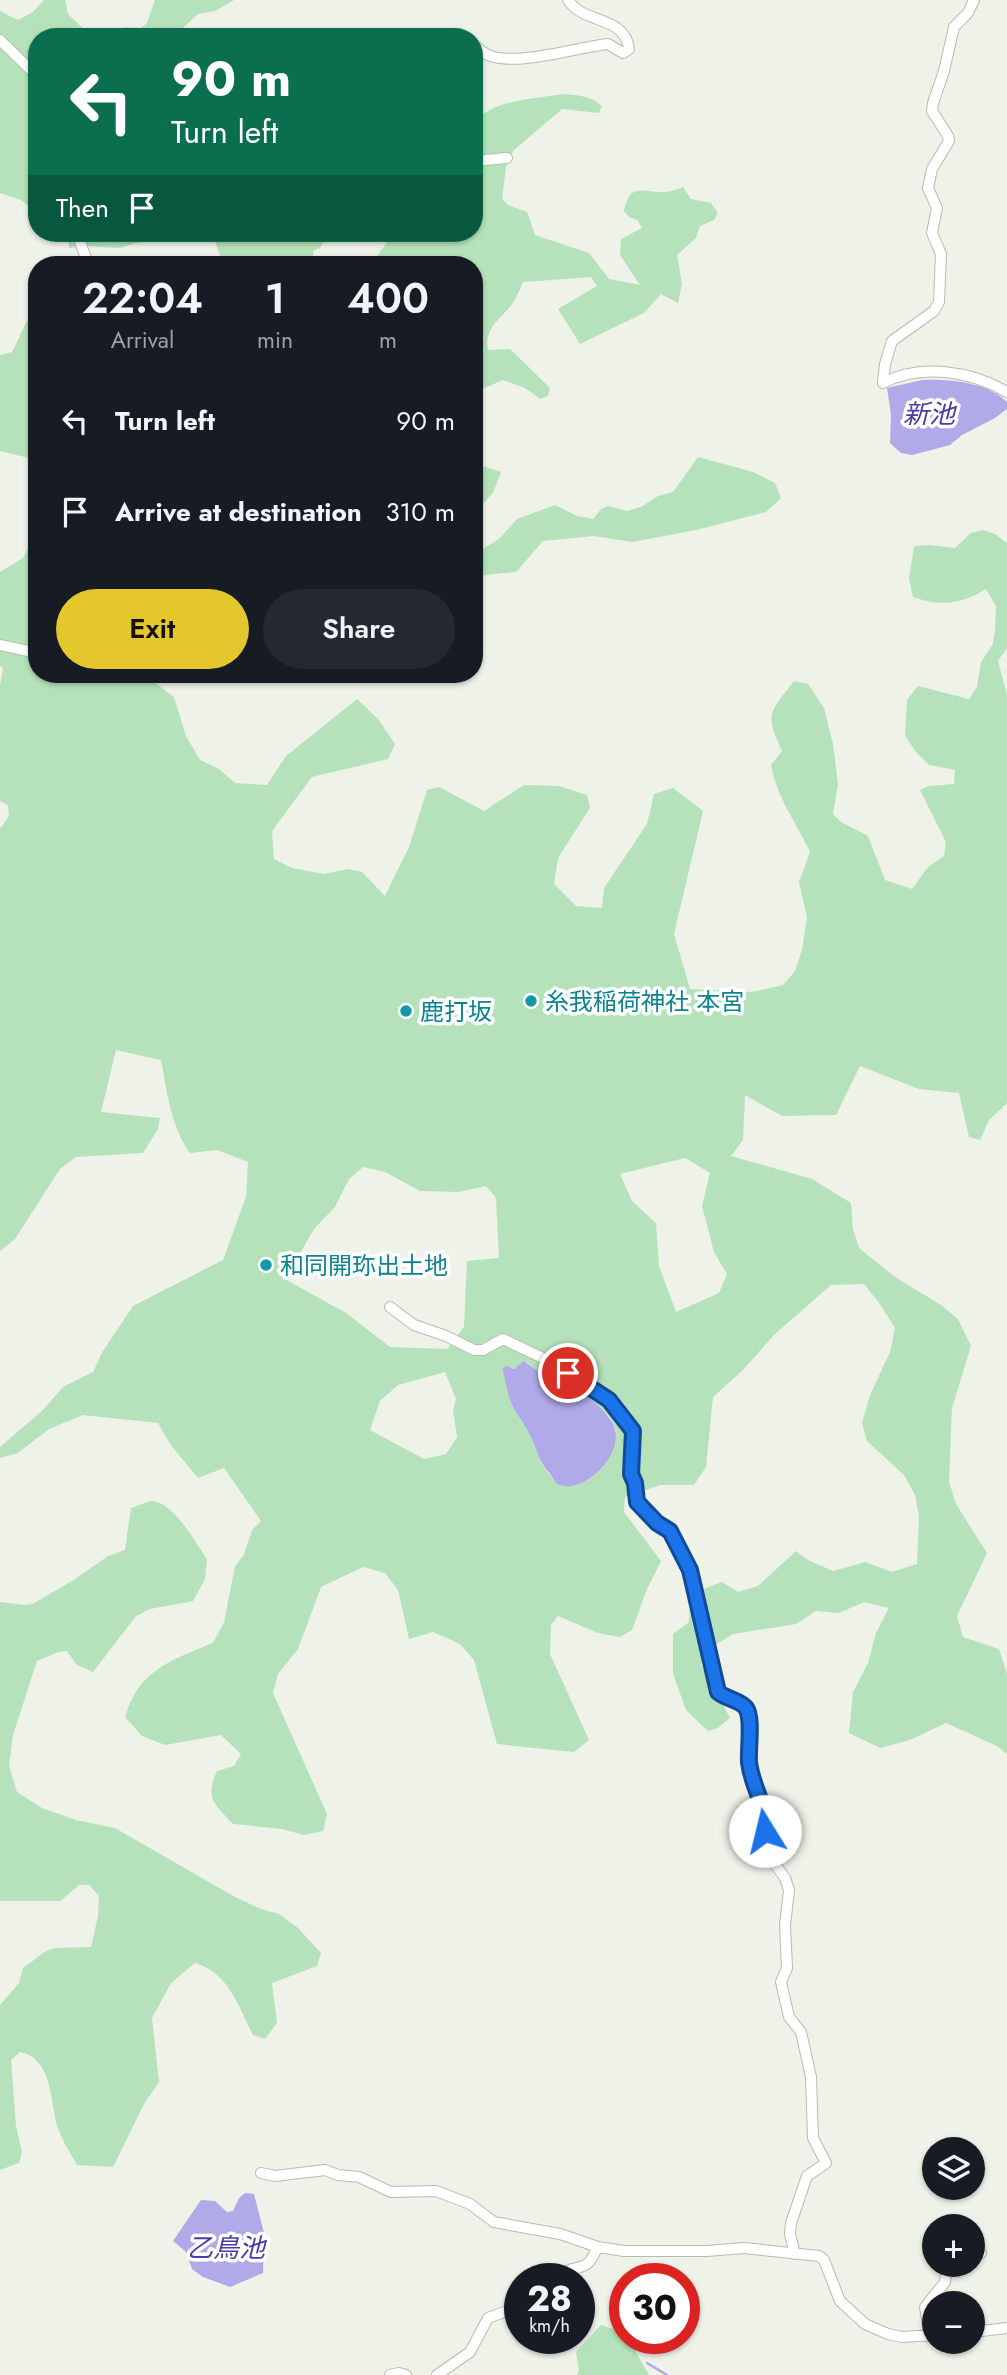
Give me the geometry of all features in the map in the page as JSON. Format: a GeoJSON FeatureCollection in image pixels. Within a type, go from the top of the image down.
{"type":"FeatureCollection","features":[{"type":"Feature","properties":{"kind":"street"},"geometry":{"type":"LineString","coordinates":[[483,51],[502,58],[560,54],[608,44],[623,53],[629,49],[619,27],[584,15],[568,0]]}},
{"type":"Feature","properties":{"kind":"street"},"geometry":{"type":"LineString","coordinates":[[974,0],[968,13],[954,27],[932,111],[948,136],[948,141],[932,169],[928,188],[937,208],[932,233],[941,254],[939,302],[927,316],[892,341],[883,383],[911,373],[949,373],[967,376],[1007,392]]}},
{"type":"Feature","properties":{"kind":"street"},"geometry":{"type":"LineString","coordinates":[[0,40],[28,67]]}},
{"type":"Feature","properties":{"kind":"street"},"geometry":{"type":"LineString","coordinates":[[483,160],[507,158]]}},
{"type":"Feature","properties":{"kind":"street"},"geometry":{"type":"LineString","coordinates":[[0,645],[28,651]]}},
{"type":"Feature","properties":{"kind":"street"},"geometry":{"type":"LineString","coordinates":[[390,1307],[414,1325],[446,1336],[474,1350],[483,1350],[503,1339],[526,1349],[609,1400],[633,1431],[631,1474],[637,1502],[657,1523],[670,1531],[690,1570],[718,1692],[726,1699],[743,1704],[749,1712],[749,1763],[766,1812],[765,1850],[785,1878],[789,1890],[785,1925],[787,1968],[781,1982],[789,2017],[801,2032],[811,2077],[813,2138],[826,2163],[807,2176],[791,2223],[790,2234],[795,2254]]}},
{"type":"Feature","properties":{"kind":"street"},"geometry":{"type":"LineString","coordinates":[[261,2173],[275,2176],[325,2170],[338,2175],[359,2177],[391,2192],[436,2191],[470,2204],[494,2222],[560,2234],[598,2247],[640,2253],[744,2248],[819,2256],[824,2260],[840,2301],[865,2324],[888,2334],[922,2336]]}},
{"type":"Feature","properties":{"kind":"street"},"geometry":{"type":"LineString","coordinates":[[588,2263],[598,2247]]}},
{"type":"Feature","properties":{"kind":"street"},"geometry":{"type":"LineString","coordinates":[[437,2375],[470,2352],[488,2318],[504,2312]]}},
{"type":"Feature","properties":{"kind":"street"},"geometry":{"type":"LineString","coordinates":[[985,2331],[1007,2328]]}},
{"type":"Feature","properties":{"kind":"street"},"geometry":{"type":"LineString","coordinates":[[390,2375],[406,2375]]}},
{"type":"Feature","properties":{"kind":"green space"},"geometry":{"type":"Polygon","coordinates":[[[44,0],[65,0],[68,14],[83,28],[28,28],[28,206],[21,200],[0,193],[0,11],[18,20],[33,12],[44,0]]]}},
{"type":"Feature","properties":{"kind":"green space"},"geometry":{"type":"Polygon","coordinates":[[[155,0],[234,0],[215,11],[198,14],[183,28],[141,28],[147,23],[155,0]]]}},
{"type":"Feature","properties":{"kind":"green space"},"geometry":{"type":"Polygon","coordinates":[[[563,94],[589,98],[602,106],[599,113],[562,109],[513,151],[506,167],[502,199],[508,205],[527,212],[535,235],[589,253],[609,279],[640,285],[620,255],[621,239],[642,228],[637,220],[624,211],[634,192],[667,192],[683,187],[691,199],[711,203],[718,213],[714,220],[700,226],[696,238],[677,255],[682,284],[678,303],[661,294],[644,313],[580,344],[558,309],[597,286],[591,277],[523,282],[513,303],[491,329],[487,342],[488,350],[510,349],[550,388],[548,396],[540,399],[525,388],[503,380],[483,389],[483,256],[377,256],[387,242],[483,242],[483,114],[503,105],[563,94]]]}},
{"type":"Feature","properties":{"kind":"green space"},"geometry":{"type":"Polygon","coordinates":[[[69,242],[143,242],[119,248],[69,248],[69,242]]]}},
{"type":"Feature","properties":{"kind":"green space"},"geometry":{"type":"Polygon","coordinates":[[[215,242],[324,242],[320,248],[313,251],[313,256],[220,256],[215,242]]]}},
{"type":"Feature","properties":{"kind":"green space"},"geometry":{"type":"Polygon","coordinates":[[[28,320],[28,458],[0,451],[0,355],[12,352],[28,320]]]}},
{"type":"Feature","properties":{"kind":"green space"},"geometry":{"type":"Polygon","coordinates":[[[698,457],[753,472],[775,483],[781,498],[766,512],[696,530],[632,542],[594,536],[543,541],[516,572],[483,575],[483,549],[499,539],[517,519],[555,505],[577,516],[593,519],[601,509],[608,506],[627,511],[673,492],[698,457]]]}},
{"type":"Feature","properties":{"kind":"green space"},"geometry":{"type":"Polygon","coordinates":[[[483,466],[501,472],[493,493],[483,504],[483,466]]]}},
{"type":"Feature","properties":{"kind":"green space"},"geometry":{"type":"Polygon","coordinates":[[[983,530],[995,534],[1007,543],[1007,648],[998,661],[1007,695],[1007,1103],[989,1120],[980,1140],[969,1137],[959,1093],[919,1089],[860,1066],[836,1115],[782,1116],[745,1095],[743,1140],[731,1156],[812,1179],[851,1203],[853,1229],[859,1248],[895,1277],[941,1305],[958,1319],[971,1346],[952,1408],[949,1482],[956,1504],[987,1553],[957,1616],[963,1637],[999,1649],[1007,1674],[1007,1754],[997,1746],[946,1723],[910,1740],[880,1748],[849,1733],[853,1692],[868,1663],[876,1633],[889,1608],[864,1602],[839,1613],[816,1611],[796,1624],[733,1634],[717,1644],[701,1664],[730,1718],[718,1728],[708,1731],[686,1710],[673,1674],[673,1634],[689,1622],[690,1594],[722,1582],[738,1592],[758,1586],[796,1551],[808,1560],[833,1571],[865,1562],[892,1572],[917,1564],[919,1516],[915,1495],[904,1475],[867,1441],[862,1423],[870,1395],[890,1352],[895,1328],[864,1284],[831,1285],[774,1335],[743,1370],[713,1397],[706,1467],[694,1485],[660,1485],[625,1497],[624,1512],[661,1561],[632,1630],[620,1637],[598,1633],[558,1616],[551,1625],[550,1654],[589,1740],[574,1752],[497,1744],[474,1660],[460,1644],[433,1632],[409,1639],[398,1590],[385,1573],[363,1567],[321,1587],[298,1649],[278,1674],[273,1693],[327,1814],[323,1831],[304,1835],[282,1829],[233,1824],[213,1800],[211,1788],[217,1771],[234,1766],[241,1754],[221,1735],[165,1745],[142,1736],[125,1717],[131,1701],[148,1677],[171,1661],[213,1643],[224,1622],[235,1566],[244,1555],[252,1530],[261,1521],[224,1468],[198,1478],[170,1444],[158,1423],[83,1415],[49,1429],[18,1453],[0,1458],[0,1447],[43,1410],[63,1387],[93,1372],[103,1351],[133,1306],[223,1260],[246,1197],[248,1162],[217,1150],[190,1153],[174,1121],[161,1060],[116,1050],[101,1112],[160,1118],[158,1129],[143,1153],[76,1157],[60,1169],[15,1239],[0,1251],[0,829],[9,816],[8,805],[0,801],[0,685],[3,669],[0,665],[0,572],[23,558],[28,549],[28,683],[155,683],[174,697],[186,736],[200,760],[219,769],[235,783],[267,785],[286,756],[357,699],[378,719],[395,744],[388,759],[312,777],[272,831],[274,859],[292,868],[324,874],[349,869],[362,872],[385,896],[409,847],[427,790],[439,787],[484,811],[524,785],[559,786],[587,795],[590,808],[558,858],[554,884],[576,906],[602,908],[604,888],[647,824],[654,794],[673,788],[703,811],[674,934],[690,989],[752,992],[783,985],[795,971],[802,950],[807,917],[799,882],[810,852],[782,799],[771,765],[782,751],[773,728],[772,713],[794,681],[808,684],[824,708],[833,744],[838,784],[833,814],[841,822],[868,836],[885,880],[912,889],[928,867],[944,856],[946,842],[920,790],[929,786],[954,784],[955,770],[929,765],[905,736],[907,700],[918,686],[969,699],[977,687],[981,662],[993,644],[996,606],[986,589],[960,601],[942,603],[913,597],[909,579],[914,546],[955,548],[971,533],[983,530]],[[685,1158],[620,1174],[632,1201],[656,1223],[659,1266],[676,1312],[719,1293],[727,1274],[714,1252],[702,1206],[710,1173],[685,1158]],[[363,1167],[349,1179],[335,1207],[314,1229],[285,1279],[346,1313],[390,1347],[447,1349],[464,1327],[467,1261],[499,1258],[496,1198],[486,1186],[459,1192],[420,1191],[385,1172],[363,1167]],[[527,1362],[512,1369],[506,1366],[502,1369],[516,1414],[532,1437],[546,1470],[556,1482],[568,1486],[589,1479],[606,1463],[612,1452],[616,1431],[613,1423],[590,1399],[552,1380],[549,1375],[536,1370],[527,1362]],[[445,1372],[398,1385],[380,1401],[370,1430],[424,1459],[446,1454],[457,1437],[453,1410],[456,1399],[445,1372]]]}},
{"type":"Feature","properties":{"kind":"green space"},"geometry":{"type":"Polygon","coordinates":[[[150,1501],[167,1508],[190,1533],[207,1559],[205,1579],[193,1601],[150,1609],[136,1616],[93,1672],[77,1665],[67,1651],[37,1661],[13,1735],[9,1766],[17,1792],[42,1808],[76,1820],[115,1828],[235,1897],[279,1914],[298,1928],[321,1953],[317,1966],[272,1983],[277,2023],[265,2039],[253,2035],[224,1982],[206,1968],[195,1963],[171,1983],[152,2018],[159,2082],[144,2104],[113,2167],[77,2165],[59,2130],[44,2071],[38,2062],[20,2052],[11,2060],[16,2126],[22,2152],[19,2163],[0,2170],[0,2005],[19,1983],[23,1968],[46,1951],[55,1948],[91,1947],[98,1916],[99,1896],[89,1885],[79,1885],[60,1901],[0,1901],[0,1602],[33,1604],[108,1556],[125,1550],[131,1508],[150,1501]]]}},
{"type":"Feature","properties":{"kind":"green space"},"geometry":{"type":"Polygon","coordinates":[[[601,2325],[609,2328],[609,2354],[637,2354],[649,2375],[577,2375],[579,2371],[576,2354],[595,2354],[595,2331],[601,2325]]]}},
{"type":"Feature","properties":{"kind":"water","name":"新池"},"geometry":{"type":"Polygon","coordinates":[[[922,380],[955,381],[978,386],[999,395],[1007,402],[1007,409],[950,445],[912,455],[901,453],[890,443],[891,415],[887,388],[922,380]]]}},
{"type":"Feature","properties":{"kind":"water"},"geometry":{"type":"Polygon","coordinates":[[[524,1361],[549,1375],[552,1380],[564,1382],[579,1391],[599,1406],[612,1422],[616,1434],[609,1458],[590,1478],[578,1484],[567,1486],[555,1482],[543,1466],[529,1433],[512,1405],[502,1369],[506,1366],[514,1369],[524,1361]]]}},
{"type":"Feature","properties":{"kind":"water","name":"乙鳥池"},"geometry":{"type":"Polygon","coordinates":[[[245,2193],[254,2194],[264,2233],[263,2273],[230,2287],[203,2277],[192,2269],[186,2252],[173,2241],[201,2200],[215,2201],[227,2212],[233,2211],[239,2198],[245,2193]]]}},
{"type":"Feature","properties":{"kind":"waterway"},"geometry":{"type":"LineString","coordinates":[[647,2363],[667,2375]]}},
{"type":"Feature","properties":{"kind":"place","name":"糸我稲荷神社 本宮"},"geometry":{"type":"Point","coordinates":[531,1001]}},
{"type":"Feature","properties":{"kind":"place","name":"鹿打坂"},"geometry":{"type":"Point","coordinates":[406,1011]}},
{"type":"Feature","properties":{"kind":"place","name":"和同開珎出土地"},"geometry":{"type":"Point","coordinates":[266,1265]}},
{"type":"Feature","properties":{"kind":"route"},"geometry":{"type":"LineString","coordinates":[[568,1373],[609,1400],[633,1431],[631,1474],[637,1502],[657,1523],[670,1531],[690,1570],[718,1692],[726,1699],[743,1704],[749,1712],[749,1763],[766,1812],[765,1831]]}}]}
